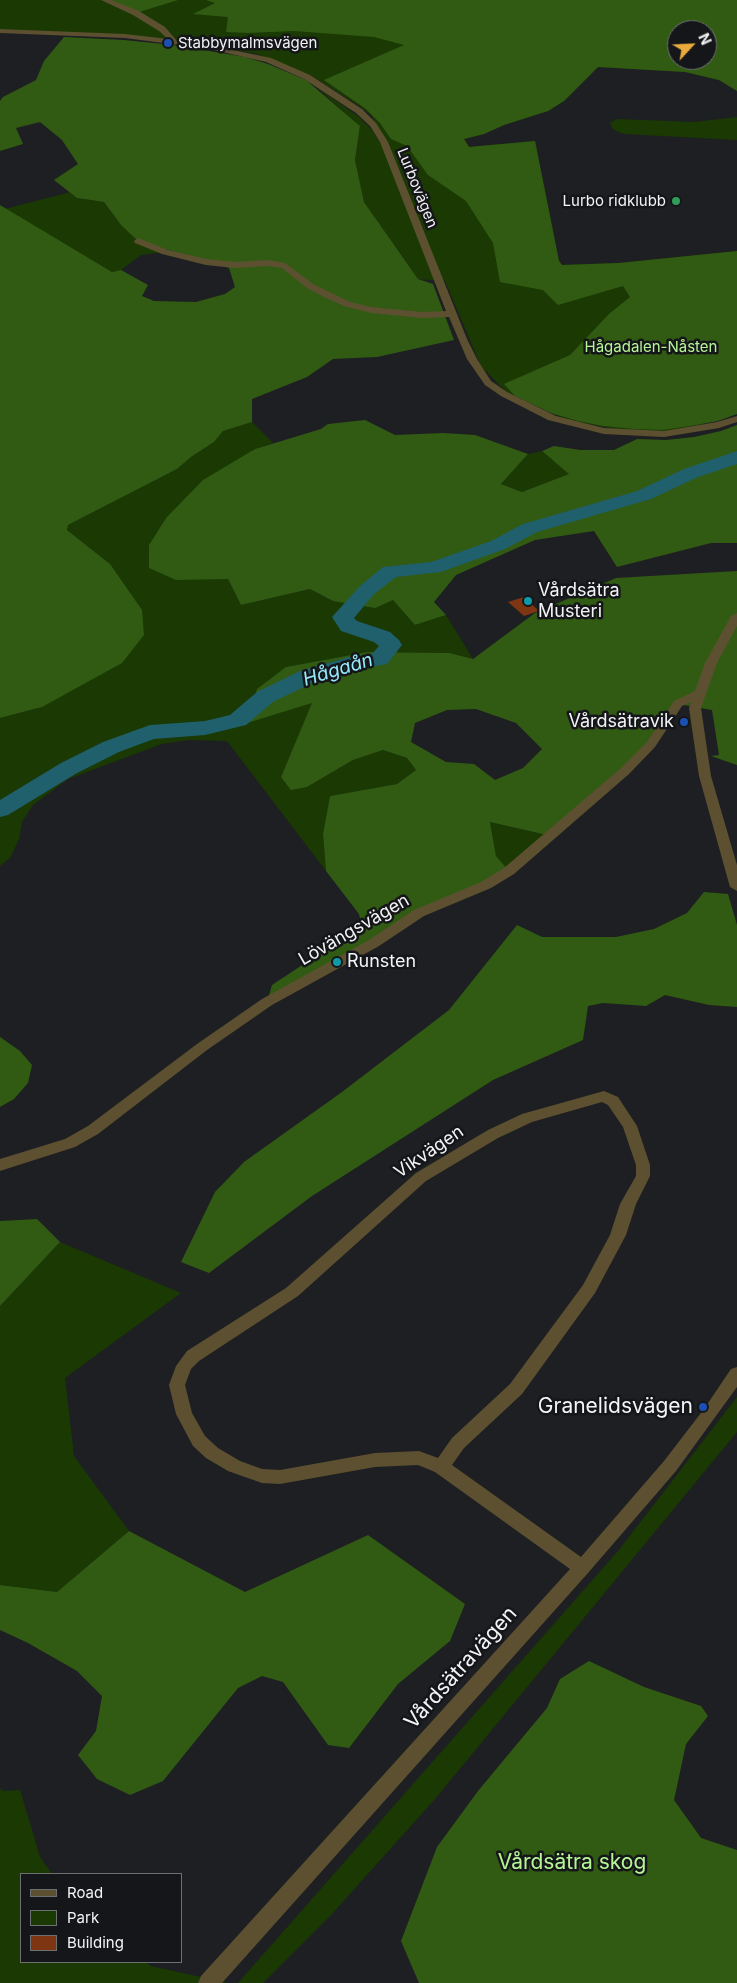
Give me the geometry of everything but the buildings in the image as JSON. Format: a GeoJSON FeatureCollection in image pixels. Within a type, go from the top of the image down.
{"type":"FeatureCollection","features":[{"type":"Feature","properties":{"kind":"street"},"geometry":{"type":"LineString","coordinates":[[105,0],[136,13],[162,29],[174,42]]}},
{"type":"Feature","properties":{"kind":"street","name":"Lurbovägen"},"geometry":{"type":"LineString","coordinates":[[0,31],[89,34],[174,42],[246,54],[268,60],[307,77],[359,111],[373,125],[384,142],[472,360],[488,383],[504,394],[552,418],[604,431],[664,434],[719,425],[737,419]]}},
{"type":"Feature","properties":{"kind":"street"},"geometry":{"type":"LineString","coordinates":[[138,241],[165,252],[212,263],[236,265],[268,262],[284,266],[310,286],[327,295],[347,304],[371,310],[422,315],[453,314]]}},
{"type":"Feature","properties":{"kind":"street"},"geometry":{"type":"LineString","coordinates":[[737,616],[711,663],[695,708],[705,776],[737,887]]}},
{"type":"Feature","properties":{"kind":"street","name":"Lövängsvägen"},"geometry":{"type":"LineString","coordinates":[[0,1165],[70,1143],[93,1130],[202,1047],[267,1002],[374,943],[419,913],[486,884],[510,871],[625,771],[651,744],[678,704],[699,694]]}},
{"type":"Feature","properties":{"kind":"street","name":"Vikvägen"},"geometry":{"type":"LineString","coordinates":[[442,1467],[458,1443],[516,1390],[589,1289],[618,1235],[628,1204],[643,1176],[643,1165],[630,1126],[613,1101],[604,1096],[527,1118],[493,1134],[421,1177],[292,1292],[193,1356],[184,1366],[177,1385],[184,1414],[199,1441],[212,1453],[234,1466],[262,1476],[280,1477],[375,1460],[419,1458],[442,1467],[582,1568]]}},
{"type":"Feature","properties":{"kind":"street","name":"Vårdsätravägen"},"geometry":{"type":"LineString","coordinates":[[208,1983],[582,1568],[670,1466],[710,1414],[737,1374]]}},
{"type":"Feature","properties":{"kind":"green space","name":"Hågadalen-Nåsten"},"geometry":{"type":"Polygon","coordinates":[[[0,0],[737,0],[737,91],[719,80],[685,72],[598,67],[564,101],[548,111],[504,125],[484,134],[464,139],[469,147],[535,141],[559,261],[562,265],[619,263],[737,251],[737,414],[697,426],[663,433],[624,431],[568,420],[510,396],[481,366],[445,281],[418,279],[364,202],[355,160],[360,126],[316,87],[358,116],[372,130],[383,147],[389,146],[371,115],[312,76],[257,54],[207,45],[120,35],[0,29],[0,0]]]}},
{"type":"Feature","properties":{"kind":"green space"},"geometry":{"type":"Polygon","coordinates":[[[105,0],[178,0],[136,13],[105,0]]]}},
{"type":"Feature","properties":{"kind":"green space","name":"Hågadalen-Nåsten"},"geometry":{"type":"Polygon","coordinates":[[[206,0],[737,0],[737,91],[719,80],[685,72],[598,67],[564,101],[548,111],[504,125],[484,134],[464,139],[469,147],[535,141],[559,261],[562,265],[619,263],[737,251],[737,414],[718,421],[663,430],[634,429],[578,421],[551,413],[515,396],[504,384],[570,355],[609,314],[630,297],[623,286],[558,305],[543,290],[500,282],[493,243],[466,201],[428,175],[407,146],[391,139],[380,123],[366,109],[324,80],[404,45],[374,37],[294,31],[226,32],[228,17],[193,14],[215,3],[206,0]]]}},
{"type":"Feature","properties":{"kind":"green space"},"geometry":{"type":"Polygon","coordinates":[[[64,37],[173,45],[245,57],[268,64],[306,80],[360,126],[355,160],[364,202],[418,279],[433,284],[454,340],[377,357],[333,359],[307,377],[252,399],[252,422],[223,431],[214,442],[177,469],[68,525],[67,530],[110,564],[142,610],[144,635],[122,663],[42,707],[0,718],[0,205],[112,272],[121,270],[148,285],[142,296],[154,301],[196,302],[225,294],[235,287],[229,268],[138,241],[121,225],[104,202],[77,198],[54,180],[78,164],[62,140],[40,122],[16,128],[23,144],[0,151],[0,101],[3,97],[36,80],[44,61],[64,37]]]}},
{"type":"Feature","properties":{"kind":"green space"},"geometry":{"type":"Polygon","coordinates":[[[737,117],[737,140],[625,134],[612,128],[610,123],[617,119],[694,122],[737,117]]]}},
{"type":"Feature","properties":{"kind":"green space"},"geometry":{"type":"Polygon","coordinates":[[[70,192],[77,198],[104,202],[121,225],[165,252],[141,255],[121,270],[112,272],[5,209],[70,192]]]}},
{"type":"Feature","properties":{"kind":"green space"},"geometry":{"type":"Polygon","coordinates":[[[365,420],[395,435],[443,433],[475,435],[528,454],[501,484],[522,492],[569,474],[542,451],[554,446],[580,450],[614,450],[637,439],[666,440],[694,437],[737,425],[737,543],[711,543],[617,567],[594,531],[535,540],[456,575],[434,602],[446,615],[415,625],[393,600],[375,608],[333,601],[310,589],[241,605],[228,579],[176,580],[149,568],[149,545],[166,518],[203,480],[255,449],[321,429],[328,424],[365,420]]]}},
{"type":"Feature","properties":{"kind":"green space"},"geometry":{"type":"Polygon","coordinates":[[[252,422],[273,443],[255,449],[166,518],[149,545],[149,568],[228,579],[241,605],[310,589],[333,601],[393,600],[415,625],[446,615],[473,659],[450,653],[367,652],[286,667],[313,703],[281,777],[307,787],[353,760],[383,750],[407,758],[416,770],[397,784],[330,796],[323,834],[326,871],[227,741],[188,740],[162,744],[68,779],[33,805],[22,822],[19,839],[10,858],[0,866],[0,718],[42,707],[110,564],[67,530],[68,525],[177,469],[214,442],[223,431],[252,422]]]}},
{"type":"Feature","properties":{"kind":"green space"},"geometry":{"type":"Polygon","coordinates":[[[542,451],[570,474],[522,492],[501,484],[528,454],[542,451]]]}},
{"type":"Feature","properties":{"kind":"green space"},"geometry":{"type":"Polygon","coordinates":[[[737,571],[737,765],[711,756],[719,755],[712,710],[678,704],[651,744],[551,836],[490,822],[496,856],[509,871],[430,908],[267,1002],[272,985],[316,956],[343,944],[362,928],[359,914],[326,871],[323,834],[330,796],[397,784],[416,770],[407,758],[383,750],[353,760],[307,787],[291,790],[281,777],[312,703],[247,723],[257,689],[286,667],[367,652],[450,653],[473,659],[535,613],[616,578],[737,571]],[[476,709],[447,710],[415,723],[411,742],[446,762],[474,764],[495,780],[523,768],[542,749],[516,723],[476,709]]]}},
{"type":"Feature","properties":{"kind":"green space"},"geometry":{"type":"Polygon","coordinates":[[[490,822],[551,836],[509,871],[496,856],[490,822]]]}},
{"type":"Feature","properties":{"kind":"green space"},"geometry":{"type":"Polygon","coordinates":[[[704,892],[728,894],[737,925],[737,1007],[709,1005],[665,995],[646,1006],[603,1003],[588,1006],[583,1040],[493,1080],[312,1196],[209,1273],[181,1262],[215,1192],[244,1162],[342,1092],[449,1010],[517,925],[542,937],[616,937],[654,929],[687,913],[704,892]]]}},
{"type":"Feature","properties":{"kind":"green space"},"geometry":{"type":"Polygon","coordinates":[[[0,1037],[20,1051],[32,1065],[28,1083],[14,1099],[0,1107],[0,1037]]]}},
{"type":"Feature","properties":{"kind":"green space"},"geometry":{"type":"Polygon","coordinates":[[[37,1219],[60,1242],[0,1306],[0,1221],[37,1219]]]}},
{"type":"Feature","properties":{"kind":"green space"},"geometry":{"type":"Polygon","coordinates":[[[60,1242],[181,1293],[65,1378],[74,1456],[129,1531],[57,1592],[0,1585],[0,1306],[60,1242]]]}},
{"type":"Feature","properties":{"kind":"green space"},"geometry":{"type":"Polygon","coordinates":[[[737,1397],[737,1432],[435,1799],[332,1914],[263,1983],[238,1983],[618,1551],[737,1397]]]}},
{"type":"Feature","properties":{"kind":"green space"},"geometry":{"type":"Polygon","coordinates":[[[129,1531],[245,1592],[368,1535],[465,1604],[450,1641],[398,1684],[349,1748],[328,1745],[283,1682],[262,1676],[238,1688],[163,1781],[130,1795],[97,1779],[78,1755],[96,1731],[102,1696],[77,1671],[28,1643],[0,1630],[0,1585],[57,1592],[129,1531]]]}},
{"type":"Feature","properties":{"kind":"green space","name":"Vårdsätra skog"},"geometry":{"type":"Polygon","coordinates":[[[589,1661],[644,1687],[701,1706],[708,1716],[686,1744],[674,1800],[701,1838],[737,1850],[737,1983],[419,1983],[401,1941],[437,1847],[478,1791],[547,1708],[560,1679],[589,1661]]]}},
{"type":"Feature","properties":{"kind":"green space"},"geometry":{"type":"Polygon","coordinates":[[[0,1788],[3,1791],[20,1790],[40,1857],[51,1873],[20,1873],[20,1963],[146,1963],[151,1966],[228,1983],[0,1983],[0,1788]]]}},
{"type":"Feature","properties":{"kind":"waterway","name":"Hågaån"},"geometry":{"type":"LineString","coordinates":[[0,810],[69,768],[111,747],[150,732],[205,728],[238,720],[265,697],[308,676],[349,664],[379,659],[391,645],[382,637],[349,626],[343,617],[367,590],[390,571],[434,568],[498,545],[530,528],[644,495],[691,473],[737,457]]}},
{"type":"Feature","properties":{"kind":"place","name":"Stabbymalmsvägen"},"geometry":{"type":"Point","coordinates":[168,43]}},
{"type":"Feature","properties":{"kind":"place","name":"Lurbo ridklubb"},"geometry":{"type":"Point","coordinates":[676,201]}},
{"type":"Feature","properties":{"kind":"place","name":"Vårdsätra Musteri"},"geometry":{"type":"Point","coordinates":[528,601]}},
{"type":"Feature","properties":{"kind":"place","name":"Vårdsätravik"},"geometry":{"type":"Point","coordinates":[684,722]}},
{"type":"Feature","properties":{"kind":"place","name":"Runsten"},"geometry":{"type":"Point","coordinates":[337,962]}},
{"type":"Feature","properties":{"kind":"place","name":"Granelidsvägen"},"geometry":{"type":"Point","coordinates":[703,1407]}}]}
